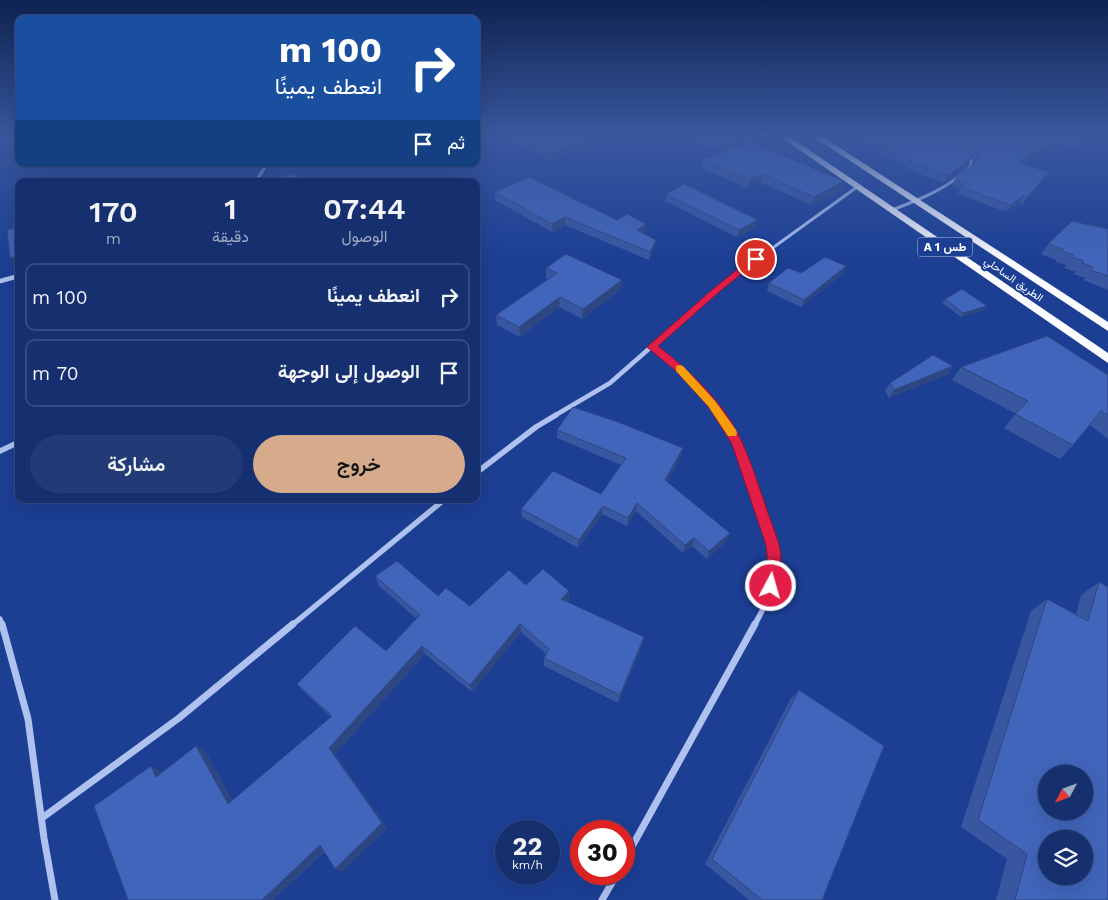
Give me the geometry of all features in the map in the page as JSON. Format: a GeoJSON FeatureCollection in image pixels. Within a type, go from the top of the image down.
{"type":"FeatureCollection","features":[{"type":"Feature","properties":{"kind":"highway","name":"الطريق الساحلي"},"geometry":{"type":"LineString","coordinates":[[843,177],[1108,358]]}},
{"type":"Feature","properties":{"kind":"highway","name":"الطريق الساحلي"},"geometry":{"type":"LineString","coordinates":[[879,177],[1108,327]]}},
{"type":"Feature","properties":{"kind":"street"},"geometry":{"type":"LineString","coordinates":[[892,210],[916,201],[958,177]]}},
{"type":"Feature","properties":{"kind":"street"},"geometry":{"type":"LineString","coordinates":[[480,470],[536,427],[610,383],[716,290],[776,244],[857,187]]}},
{"type":"Feature","properties":{"kind":"street"},"geometry":{"type":"LineString","coordinates":[[0,281],[15,277]]}},
{"type":"Feature","properties":{"kind":"street"},"geometry":{"type":"LineString","coordinates":[[635,841],[762,612],[771,586],[774,564],[772,545],[755,490],[738,444],[730,429],[712,404],[680,369],[652,347]]}},
{"type":"Feature","properties":{"kind":"street"},"geometry":{"type":"LineString","coordinates":[[0,451],[15,444]]}},
{"type":"Feature","properties":{"kind":"street"},"geometry":{"type":"LineString","coordinates":[[42,818],[179,718],[440,503]]}},
{"type":"Feature","properties":{"kind":"street"},"geometry":{"type":"LineString","coordinates":[[0,619],[14,664],[30,732],[50,874],[56,900]]}},
{"type":"Feature","properties":{"kind":"street"},"geometry":{"type":"LineString","coordinates":[[602,900],[610,885]]}},
{"type":"Feature","properties":{"kind":"building"},"geometry":{"type":"Polygon","coordinates":[[[297,177],[299,178],[278,178],[297,177]]]}},
{"type":"Feature","properties":{"kind":"building"},"geometry":{"type":"Polygon","coordinates":[[[529,177],[617,220],[627,214],[646,224],[637,230],[656,240],[650,252],[565,217],[552,224],[495,192],[529,177]]]}},
{"type":"Feature","properties":{"kind":"building"},"geometry":{"type":"Polygon","coordinates":[[[769,177],[834,177],[844,181],[814,197],[769,177]]]}},
{"type":"Feature","properties":{"kind":"building"},"geometry":{"type":"Polygon","coordinates":[[[957,177],[1045,177],[1027,197],[1023,196],[1011,205],[961,187],[967,183],[955,179],[957,177]]]}},
{"type":"Feature","properties":{"kind":"building"},"geometry":{"type":"Polygon","coordinates":[[[684,184],[758,220],[739,230],[666,194],[684,184]]]}},
{"type":"Feature","properties":{"kind":"building"},"geometry":{"type":"Polygon","coordinates":[[[1072,221],[1108,229],[1108,276],[1091,270],[1093,267],[1082,263],[1084,261],[1072,257],[1073,255],[1063,251],[1063,249],[1048,244],[1072,221]]]}},
{"type":"Feature","properties":{"kind":"building"},"geometry":{"type":"Polygon","coordinates":[[[15,228],[15,256],[10,258],[7,230],[15,228]]]}},
{"type":"Feature","properties":{"kind":"building"},"geometry":{"type":"Polygon","coordinates":[[[566,254],[622,280],[583,309],[560,297],[519,327],[496,315],[557,273],[546,268],[566,254]]]}},
{"type":"Feature","properties":{"kind":"building"},"geometry":{"type":"Polygon","coordinates":[[[825,257],[846,266],[804,300],[769,283],[788,268],[801,273],[825,257]]]}},
{"type":"Feature","properties":{"kind":"building"},"geometry":{"type":"Polygon","coordinates":[[[962,289],[987,306],[963,313],[945,299],[962,289]]]}},
{"type":"Feature","properties":{"kind":"building"},"geometry":{"type":"Polygon","coordinates":[[[1047,336],[1108,375],[1108,416],[1101,411],[1073,445],[1015,414],[1028,401],[961,367],[1047,336]]]}},
{"type":"Feature","properties":{"kind":"building"},"geometry":{"type":"Polygon","coordinates":[[[933,355],[953,366],[894,390],[890,383],[933,355]]]}},
{"type":"Feature","properties":{"kind":"building"},"geometry":{"type":"Polygon","coordinates":[[[573,407],[618,422],[683,448],[665,480],[730,533],[709,551],[694,538],[685,545],[637,503],[628,518],[603,506],[579,540],[521,509],[553,471],[601,494],[626,458],[557,430],[573,407]]]}},
{"type":"Feature","properties":{"kind":"building"},"geometry":{"type":"Polygon","coordinates":[[[397,561],[438,596],[446,588],[470,606],[509,570],[526,585],[543,569],[569,591],[561,599],[644,637],[620,695],[544,658],[549,649],[520,624],[470,685],[422,646],[329,748],[382,823],[335,869],[320,845],[262,900],[128,900],[94,806],[151,766],[156,777],[196,746],[228,804],[332,716],[297,684],[355,626],[386,651],[420,615],[375,576],[397,561]]]}},
{"type":"Feature","properties":{"kind":"building"},"geometry":{"type":"Polygon","coordinates":[[[1099,582],[1108,587],[1108,900],[1015,900],[1027,854],[978,820],[1047,599],[1088,621],[1099,582]]]}},
{"type":"Feature","properties":{"kind":"building"},"geometry":{"type":"Polygon","coordinates":[[[799,690],[884,746],[822,900],[762,900],[712,859],[799,690]]]}},
{"type":"Feature","properties":{"kind":"slow traffic"},"geometry":{"type":"LineString","coordinates":[[680,368],[712,404],[732,433]]}},
{"type":"Feature","properties":{"kind":"route"},"geometry":{"type":"LineString","coordinates":[[756,259],[716,290],[652,347],[680,369],[712,404],[726,422],[738,444],[772,545],[774,564],[771,586]]}}]}
